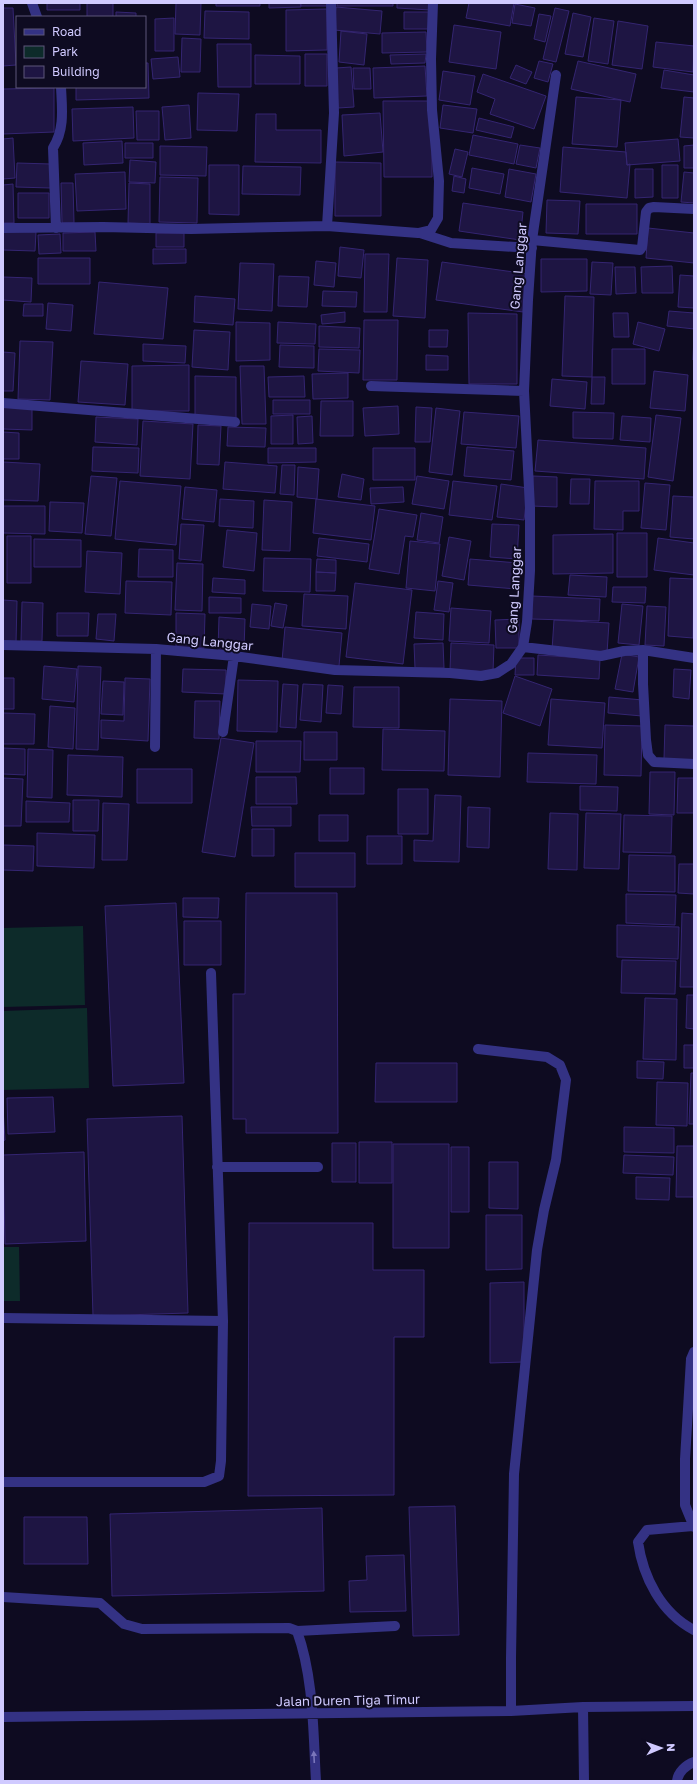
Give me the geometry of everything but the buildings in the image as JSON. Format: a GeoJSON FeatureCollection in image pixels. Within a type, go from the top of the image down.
{"type":"FeatureCollection","features":[{"type":"Feature","properties":{"kind":"street"},"geometry":{"type":"LineString","coordinates":[[32,3],[37,16]]}},
{"type":"Feature","properties":{"kind":"street"},"geometry":{"type":"LineString","coordinates":[[327,226],[334,113],[331,3]]}},
{"type":"Feature","properties":{"kind":"street"},"geometry":{"type":"LineString","coordinates":[[418,233],[431,230],[438,218],[439,181],[432,110],[431,73],[433,3]]}},
{"type":"Feature","properties":{"kind":"street","name":"Gang Langgar"},"geometry":{"type":"LineString","coordinates":[[3,645],[156,649],[234,656],[335,670],[450,673],[481,676],[497,672],[512,664],[523,646],[527,622],[530,571],[530,508],[524,392],[532,244],[556,75]]}},
{"type":"Feature","properties":{"kind":"street"},"geometry":{"type":"LineString","coordinates":[[56,228],[53,148],[57,142],[62,127],[61,88]]}},
{"type":"Feature","properties":{"kind":"street"},"geometry":{"type":"LineString","coordinates":[[3,228],[103,227],[191,229],[327,226],[418,233],[452,243],[532,244],[640,250],[642,247],[646,212],[649,208],[694,209]]}},
{"type":"Feature","properties":{"kind":"street"},"geometry":{"type":"LineString","coordinates":[[371,386],[524,392]]}},
{"type":"Feature","properties":{"kind":"street"},"geometry":{"type":"LineString","coordinates":[[3,403],[235,422]]}},
{"type":"Feature","properties":{"kind":"street"},"geometry":{"type":"LineString","coordinates":[[523,646],[601,656],[624,651],[643,650],[694,658]]}},
{"type":"Feature","properties":{"kind":"street"},"geometry":{"type":"LineString","coordinates":[[155,747],[156,649]]}},
{"type":"Feature","properties":{"kind":"street"},"geometry":{"type":"LineString","coordinates":[[643,650],[643,684],[648,755],[654,762],[694,764]]}},
{"type":"Feature","properties":{"kind":"street"},"geometry":{"type":"LineString","coordinates":[[223,732],[234,656]]}},
{"type":"Feature","properties":{"kind":"street"},"geometry":{"type":"LineString","coordinates":[[3,1482],[204,1482],[219,1476],[221,1461],[223,1321],[210,973]]}},
{"type":"Feature","properties":{"kind":"street"},"geometry":{"type":"LineString","coordinates":[[478,1049],[547,1057],[560,1065],[566,1080],[556,1160],[544,1210],[537,1250],[514,1474],[510,1658],[511,1710]]}},
{"type":"Feature","properties":{"kind":"street"},"geometry":{"type":"LineString","coordinates":[[217,1167],[318,1167]]}},
{"type":"Feature","properties":{"kind":"street"},"geometry":{"type":"LineString","coordinates":[[3,1318],[223,1321]]}},
{"type":"Feature","properties":{"kind":"street"},"geometry":{"type":"LineString","coordinates":[[694,1352],[691,1359],[685,1459],[685,1505],[694,1526],[647,1530],[638,1542],[640,1558],[655,1595],[681,1623],[694,1630]]}},
{"type":"Feature","properties":{"kind":"street"},"geometry":{"type":"LineString","coordinates":[[3,1597],[100,1603],[124,1624],[142,1629],[289,1628],[297,1631],[395,1626]]}},
{"type":"Feature","properties":{"kind":"street"},"geometry":{"type":"LineString","coordinates":[[297,1631],[308,1680],[312,1714],[316,1781]]}},
{"type":"Feature","properties":{"kind":"street","name":"Jalan Duren Tiga Timur"},"geometry":{"type":"LineString","coordinates":[[3,1717],[312,1714],[583,1707],[694,1706]]}},
{"type":"Feature","properties":{"kind":"street"},"geometry":{"type":"LineString","coordinates":[[583,1707],[584,1781]]}},
{"type":"Feature","properties":{"kind":"street"},"geometry":{"type":"LineString","coordinates":[[677,1781],[678,1776],[687,1764],[694,1762]]}},
{"type":"Feature","properties":{"kind":"green space"},"geometry":{"type":"Polygon","coordinates":[[[83,926],[85,1005],[3,1007],[3,928],[83,926]]]}},
{"type":"Feature","properties":{"kind":"green space"},"geometry":{"type":"Polygon","coordinates":[[[87,1008],[89,1088],[3,1090],[3,1011],[87,1008]]]}},
{"type":"Feature","properties":{"kind":"green space"},"geometry":{"type":"Polygon","coordinates":[[[3,1247],[19,1247],[20,1301],[3,1301],[3,1247]]]}}]}
